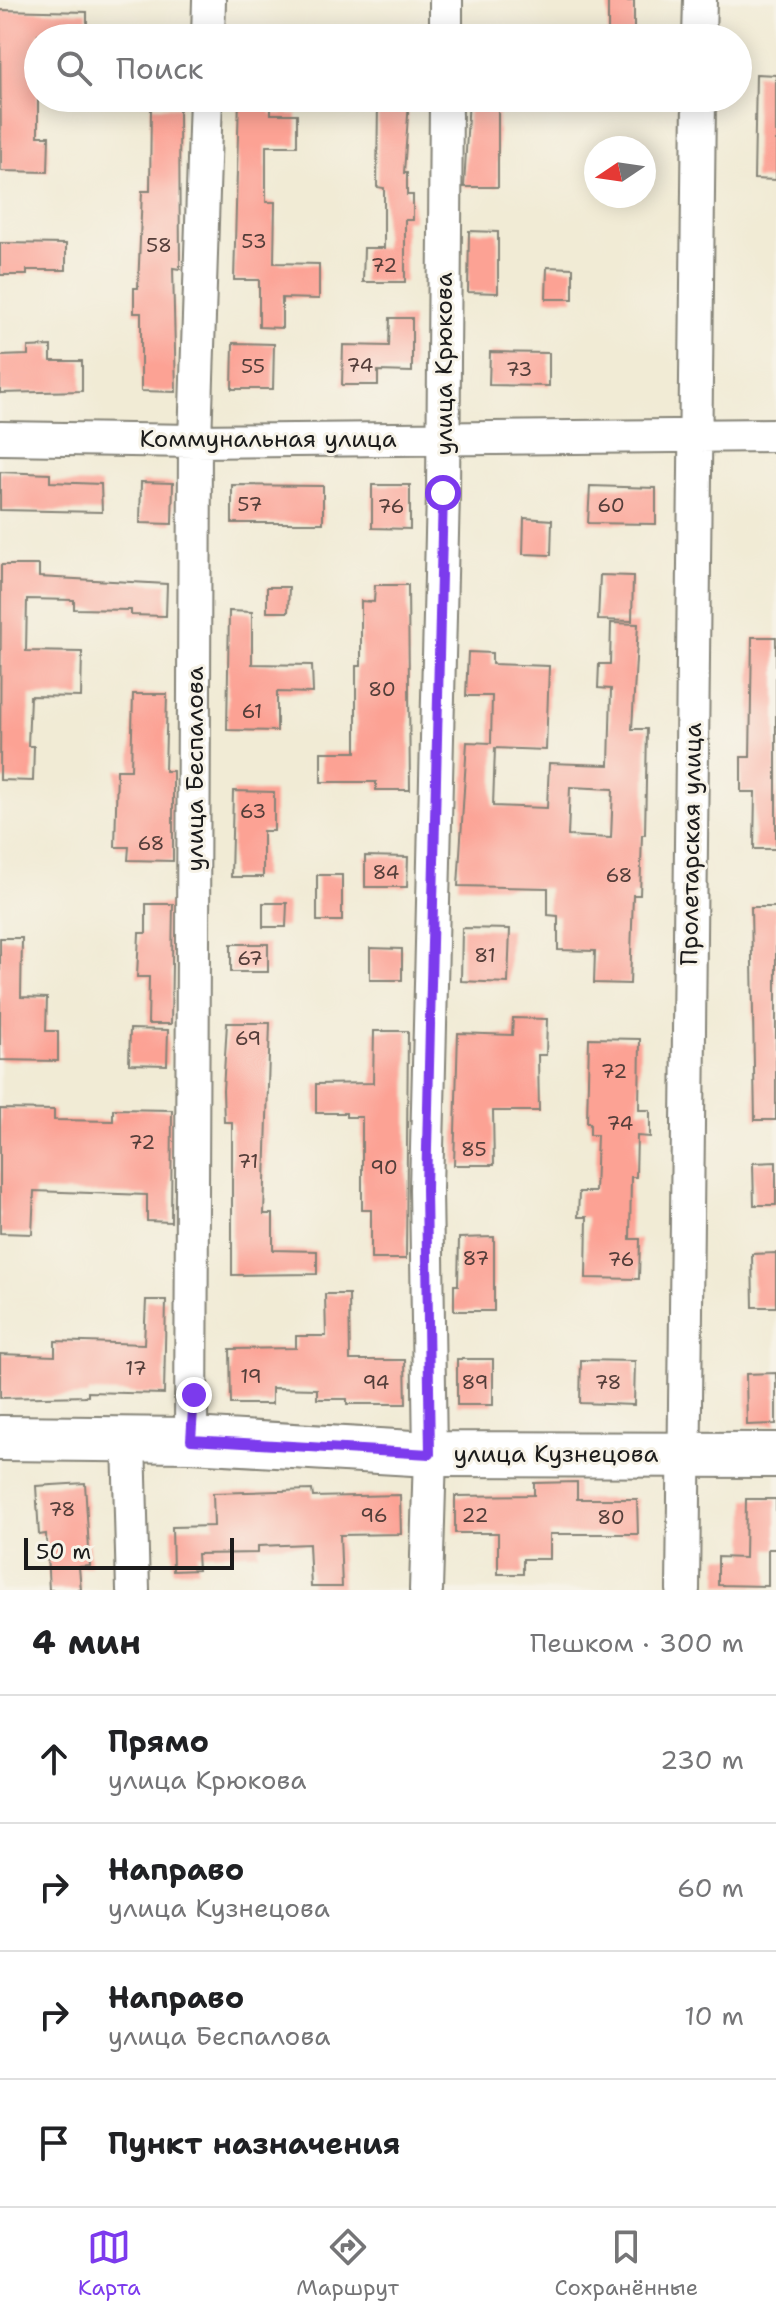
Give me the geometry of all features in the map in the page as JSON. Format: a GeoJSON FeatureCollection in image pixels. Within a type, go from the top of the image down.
{"type":"FeatureCollection","features":[{"type":"Feature","properties":{"kind":"street"},"geometry":{"type":"LineString","coordinates":[[208,24],[209,0]]}},
{"type":"Feature","properties":{"kind":"street"},"geometry":{"type":"LineString","coordinates":[[446,0],[446,24]]}},
{"type":"Feature","properties":{"kind":"street"},"geometry":{"type":"LineString","coordinates":[[699,24],[700,0]]}},
{"type":"Feature","properties":{"kind":"street","name":"улица Беспалова"},"geometry":{"type":"LineString","coordinates":[[191,1440],[195,441],[206,112]]}},
{"type":"Feature","properties":{"kind":"street","name":"улица Крюкова"},"geometry":{"type":"LineString","coordinates":[[426,1590],[430,1454],[426,1189],[443,439],[446,112]]}},
{"type":"Feature","properties":{"kind":"street","name":"Пролетарская улица"},"geometry":{"type":"LineString","coordinates":[[683,1590],[699,112]]}},
{"type":"Feature","properties":{"kind":"street","name":"Коммунальная улица"},"geometry":{"type":"LineString","coordinates":[[0,438],[195,441],[776,435]]}},
{"type":"Feature","properties":{"kind":"street","name":"улица Кузнецова"},"geometry":{"type":"LineString","coordinates":[[0,1438],[191,1440],[430,1454],[776,1455]]}},
{"type":"Feature","properties":{"kind":"street"},"geometry":{"type":"LineString","coordinates":[[129,1440],[133,1590]]}},
{"type":"Feature","properties":{"kind":"building"},"geometry":{"type":"Polygon","coordinates":[[[608,1],[634,1],[634,24],[608,24],[608,1]]]}},
{"type":"Feature","properties":{"kind":"building"},"geometry":{"type":"Polygon","coordinates":[[[0,10],[87,12],[87,24],[24,24],[24,112],[38,112],[38,136],[49,136],[48,172],[1,171],[0,10]]]}},
{"type":"Feature","properties":{"kind":"building"},"geometry":{"type":"Polygon","coordinates":[[[756,74],[776,75],[776,180],[754,179],[756,74]]]}},
{"type":"Feature","properties":{"kind":"building"},"geometry":{"type":"Polygon","coordinates":[[[151,112],[179,112],[180,269],[173,268],[176,392],[141,391],[141,313],[134,313],[134,288],[138,288],[142,191],[150,191],[151,112]]]}},
{"type":"Feature","properties":{"kind":"building"},"geometry":{"type":"Polygon","coordinates":[[[239,112],[297,114],[297,146],[266,146],[266,202],[275,202],[274,263],[319,264],[319,299],[282,298],[282,328],[259,327],[259,280],[234,280],[239,112]]]}},
{"type":"Feature","properties":{"kind":"building"},"geometry":{"type":"Polygon","coordinates":[[[378,112],[408,112],[404,173],[407,173],[407,195],[413,195],[413,220],[405,220],[405,282],[363,282],[364,248],[384,248],[384,188],[377,187],[378,112]]]}},
{"type":"Feature","properties":{"kind":"building"},"geometry":{"type":"Polygon","coordinates":[[[468,112],[498,112],[498,187],[464,187],[468,112]]]}},
{"type":"Feature","properties":{"kind":"building"},"geometry":{"type":"Polygon","coordinates":[[[469,231],[498,232],[498,293],[468,292],[469,231]]]}},
{"type":"Feature","properties":{"kind":"building"},"geometry":{"type":"Polygon","coordinates":[[[0,243],[66,244],[66,270],[27,270],[27,275],[0,275],[0,243]]]}},
{"type":"Feature","properties":{"kind":"building"},"geometry":{"type":"Polygon","coordinates":[[[547,267],[573,268],[573,299],[546,299],[547,267]]]}},
{"type":"Feature","properties":{"kind":"building"},"geometry":{"type":"Polygon","coordinates":[[[390,318],[412,318],[412,372],[378,371],[378,385],[342,385],[343,345],[389,346],[390,318]]]}},
{"type":"Feature","properties":{"kind":"building"},"geometry":{"type":"Polygon","coordinates":[[[233,343],[274,344],[273,389],[232,389],[233,343]]]}},
{"type":"Feature","properties":{"kind":"building"},"geometry":{"type":"Polygon","coordinates":[[[51,346],[51,361],[82,361],[82,391],[0,393],[0,356],[28,355],[28,347],[51,346]]]}},
{"type":"Feature","properties":{"kind":"building"},"geometry":{"type":"Polygon","coordinates":[[[490,352],[549,353],[549,386],[489,385],[490,352]]]}},
{"type":"Feature","properties":{"kind":"building"},"geometry":{"type":"Polygon","coordinates":[[[0,472],[50,474],[50,482],[101,484],[102,512],[0,510],[0,472]]]}},
{"type":"Feature","properties":{"kind":"building"},"geometry":{"type":"Polygon","coordinates":[[[141,482],[173,483],[172,524],[140,523],[141,482]]]}},
{"type":"Feature","properties":{"kind":"building"},"geometry":{"type":"Polygon","coordinates":[[[232,485],[323,486],[323,523],[232,523],[232,485]]]}},
{"type":"Feature","properties":{"kind":"building"},"geometry":{"type":"Polygon","coordinates":[[[372,485],[410,485],[410,529],[372,528],[372,485]]]}},
{"type":"Feature","properties":{"kind":"building"},"geometry":{"type":"Polygon","coordinates":[[[590,486],[656,488],[656,524],[588,523],[590,486]]]}},
{"type":"Feature","properties":{"kind":"building"},"geometry":{"type":"Polygon","coordinates":[[[524,518],[552,520],[551,555],[523,554],[524,518]]]}},
{"type":"Feature","properties":{"kind":"building"},"geometry":{"type":"Polygon","coordinates":[[[1,565],[39,565],[39,577],[167,584],[166,616],[131,615],[131,610],[74,609],[74,600],[27,599],[26,651],[82,652],[81,697],[30,696],[28,746],[34,746],[33,781],[0,780],[1,565]]]}},
{"type":"Feature","properties":{"kind":"building"},"geometry":{"type":"Polygon","coordinates":[[[600,575],[633,576],[632,621],[598,620],[600,575]]]}},
{"type":"Feature","properties":{"kind":"building"},"geometry":{"type":"Polygon","coordinates":[[[375,585],[408,585],[410,790],[376,790],[376,782],[321,782],[321,752],[356,752],[356,666],[361,666],[361,601],[374,602],[375,585]]]}},
{"type":"Feature","properties":{"kind":"building"},"geometry":{"type":"Polygon","coordinates":[[[267,587],[289,587],[288,612],[267,612],[267,587]]]}},
{"type":"Feature","properties":{"kind":"building"},"geometry":{"type":"Polygon","coordinates":[[[229,611],[252,612],[252,664],[312,665],[313,693],[277,692],[277,731],[227,730],[229,611]]]}},
{"type":"Feature","properties":{"kind":"building"},"geometry":{"type":"Polygon","coordinates":[[[611,623],[638,624],[632,729],[647,729],[645,835],[642,835],[640,895],[633,895],[630,984],[594,983],[595,951],[558,950],[558,916],[548,915],[548,888],[458,886],[467,742],[491,743],[492,696],[466,696],[468,652],[492,653],[492,664],[549,666],[546,750],[495,748],[493,806],[547,808],[549,763],[609,765],[611,689],[598,688],[599,664],[610,664],[611,623]],[[570,787],[568,836],[611,838],[613,789],[570,787]]]}},
{"type":"Feature","properties":{"kind":"building"},"geometry":{"type":"Polygon","coordinates":[[[752,637],[776,637],[776,849],[754,849],[755,792],[741,792],[741,757],[750,757],[752,637]]]}},
{"type":"Feature","properties":{"kind":"building"},"geometry":{"type":"Polygon","coordinates":[[[133,694],[167,694],[165,771],[173,771],[173,861],[128,860],[129,847],[115,847],[117,770],[131,770],[133,694]]]}},
{"type":"Feature","properties":{"kind":"building"},"geometry":{"type":"Polygon","coordinates":[[[233,791],[274,792],[274,831],[263,831],[263,877],[231,877],[233,791]]]}},
{"type":"Feature","properties":{"kind":"building"},"geometry":{"type":"Polygon","coordinates":[[[365,856],[408,857],[407,887],[365,887],[365,856]]]}},
{"type":"Feature","properties":{"kind":"building"},"geometry":{"type":"Polygon","coordinates":[[[317,875],[342,875],[342,921],[317,921],[317,875]]]}},
{"type":"Feature","properties":{"kind":"building"},"geometry":{"type":"Polygon","coordinates":[[[263,903],[287,903],[286,927],[263,927],[263,903]]]}},
{"type":"Feature","properties":{"kind":"building"},"geometry":{"type":"Polygon","coordinates":[[[146,904],[173,904],[171,1024],[148,1024],[149,977],[137,977],[139,933],[146,933],[146,904]]]}},
{"type":"Feature","properties":{"kind":"building"},"geometry":{"type":"Polygon","coordinates":[[[751,907],[776,907],[776,1120],[755,1120],[751,907]]]}},
{"type":"Feature","properties":{"kind":"building"},"geometry":{"type":"Polygon","coordinates":[[[462,928],[510,929],[508,983],[461,981],[462,928]]]}},
{"type":"Feature","properties":{"kind":"building"},"geometry":{"type":"Polygon","coordinates":[[[0,938],[22,938],[21,997],[47,998],[46,1031],[58,1031],[58,1061],[0,1060],[0,938]]]}},
{"type":"Feature","properties":{"kind":"building"},"geometry":{"type":"Polygon","coordinates":[[[231,944],[268,944],[268,972],[231,972],[231,944]]]}},
{"type":"Feature","properties":{"kind":"building"},"geometry":{"type":"Polygon","coordinates":[[[370,948],[402,949],[402,980],[370,980],[370,948]]]}},
{"type":"Feature","properties":{"kind":"building"},"geometry":{"type":"Polygon","coordinates":[[[513,1018],[547,1019],[546,1055],[538,1055],[539,1111],[493,1111],[494,1165],[454,1165],[458,1033],[512,1035],[513,1018]]]}},
{"type":"Feature","properties":{"kind":"building"},"geometry":{"type":"Polygon","coordinates":[[[227,1023],[270,1023],[264,1214],[273,1214],[273,1250],[317,1251],[317,1274],[232,1275],[232,1122],[224,1122],[223,1090],[227,1023]]]}},
{"type":"Feature","properties":{"kind":"building"},"geometry":{"type":"Polygon","coordinates":[[[130,1029],[168,1030],[167,1065],[129,1064],[130,1029]]]}},
{"type":"Feature","properties":{"kind":"building"},"geometry":{"type":"Polygon","coordinates":[[[374,1031],[408,1031],[406,1259],[371,1259],[371,1210],[362,1210],[362,1117],[346,1117],[346,1113],[316,1113],[316,1084],[373,1083],[374,1031]]]}},
{"type":"Feature","properties":{"kind":"building"},"geometry":{"type":"Polygon","coordinates":[[[589,1038],[640,1039],[639,1110],[650,1110],[650,1137],[637,1136],[636,1177],[631,1177],[630,1239],[640,1239],[639,1279],[586,1278],[587,1217],[578,1217],[579,1192],[595,1192],[597,1135],[590,1135],[590,1123],[587,1123],[589,1038]]]}},
{"type":"Feature","properties":{"kind":"building"},"geometry":{"type":"Polygon","coordinates":[[[0,1109],[54,1110],[54,1120],[113,1121],[113,1109],[172,1110],[171,1222],[147,1221],[147,1195],[34,1191],[32,1234],[0,1233],[0,1109]]]}},
{"type":"Feature","properties":{"kind":"building"},"geometry":{"type":"Polygon","coordinates":[[[776,1162],[776,1205],[754,1205],[753,1163],[776,1162]]]}},
{"type":"Feature","properties":{"kind":"building"},"geometry":{"type":"Polygon","coordinates":[[[494,1237],[494,1311],[454,1311],[459,1238],[494,1237]]]}},
{"type":"Feature","properties":{"kind":"building"},"geometry":{"type":"Polygon","coordinates":[[[776,1253],[776,1307],[753,1307],[752,1254],[776,1253]]]}},
{"type":"Feature","properties":{"kind":"building"},"geometry":{"type":"Polygon","coordinates":[[[325,1294],[349,1294],[350,1360],[405,1360],[406,1404],[347,1404],[347,1399],[317,1399],[317,1389],[272,1388],[272,1404],[231,1404],[230,1349],[296,1348],[296,1336],[326,1336],[325,1294]]]}},
{"type":"Feature","properties":{"kind":"building"},"geometry":{"type":"Polygon","coordinates":[[[146,1300],[166,1300],[164,1394],[88,1392],[88,1396],[0,1398],[0,1354],[55,1356],[55,1341],[144,1344],[146,1300]]]}},
{"type":"Feature","properties":{"kind":"building"},"geometry":{"type":"Polygon","coordinates":[[[457,1359],[493,1359],[493,1405],[457,1405],[457,1359]]]}},
{"type":"Feature","properties":{"kind":"building"},"geometry":{"type":"Polygon","coordinates":[[[581,1360],[635,1361],[634,1405],[580,1403],[581,1360]]]}},
{"type":"Feature","properties":{"kind":"building"},"geometry":{"type":"Polygon","coordinates":[[[776,1373],[776,1424],[747,1425],[746,1374],[776,1373]]]}},
{"type":"Feature","properties":{"kind":"building"},"geometry":{"type":"Polygon","coordinates":[[[577,1482],[577,1499],[637,1499],[638,1534],[550,1534],[550,1559],[523,1559],[523,1574],[498,1574],[498,1533],[455,1533],[455,1496],[534,1495],[534,1483],[577,1482]]]}},
{"type":"Feature","properties":{"kind":"building"},"geometry":{"type":"Polygon","coordinates":[[[85,1483],[90,1566],[79,1567],[81,1590],[49,1590],[46,1534],[39,1535],[36,1486],[85,1483]]]}},
{"type":"Feature","properties":{"kind":"building"},"geometry":{"type":"Polygon","coordinates":[[[312,1490],[313,1497],[400,1495],[401,1534],[340,1535],[342,1587],[311,1587],[309,1544],[258,1546],[258,1553],[197,1554],[198,1570],[173,1571],[172,1527],[214,1526],[213,1493],[312,1490]]]}},
{"type":"Feature","properties":{"kind":"building"},"geometry":{"type":"Polygon","coordinates":[[[746,1499],[776,1499],[776,1549],[768,1549],[768,1586],[718,1585],[718,1557],[745,1558],[746,1499]]]}},
{"type":"Feature","properties":{"kind":"route"},"geometry":{"type":"LineString","coordinates":[[194,1395],[191,1440],[430,1454],[426,1189],[443,493]]}}]}
